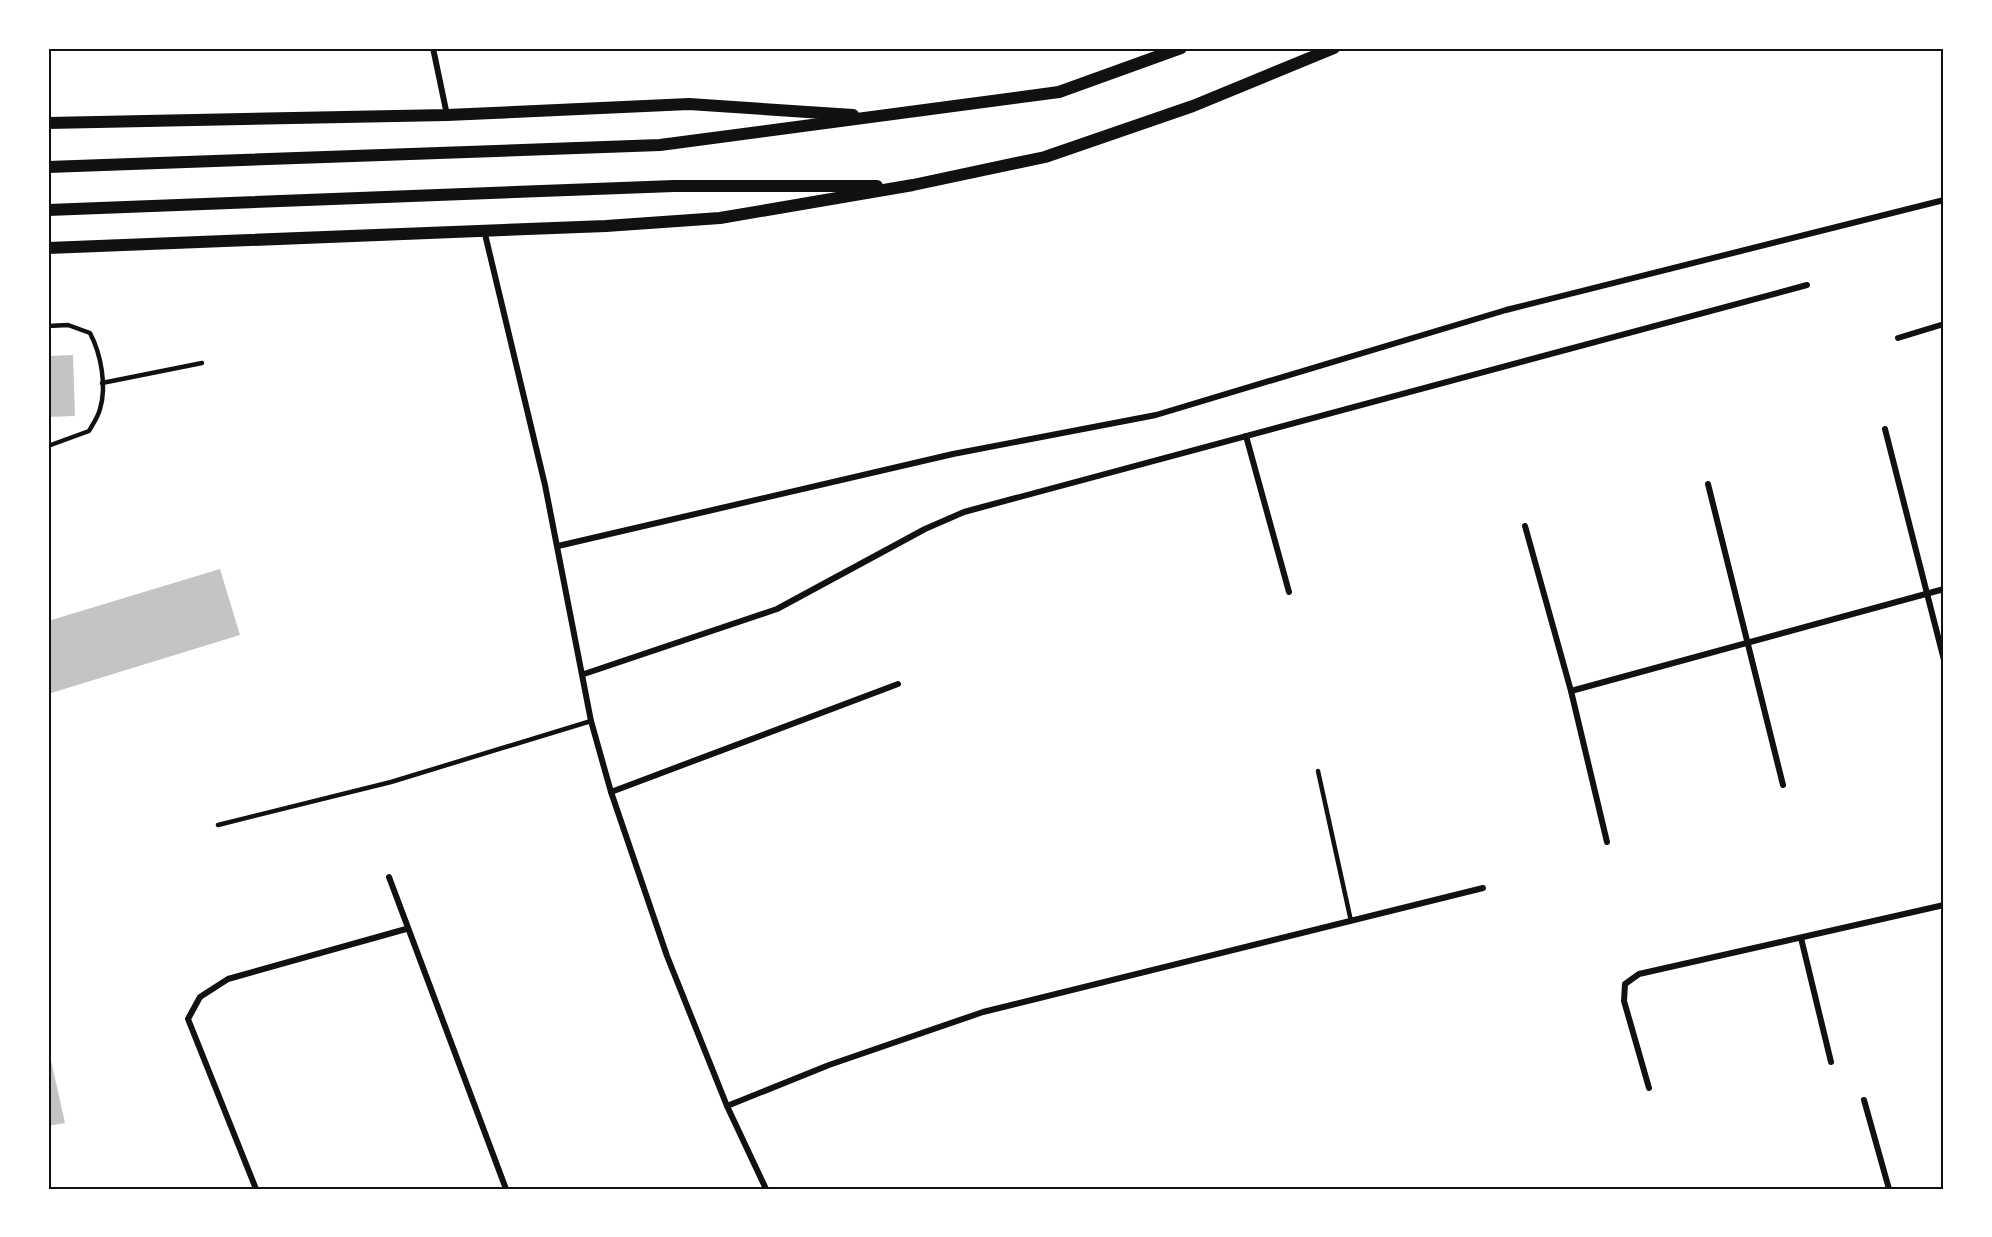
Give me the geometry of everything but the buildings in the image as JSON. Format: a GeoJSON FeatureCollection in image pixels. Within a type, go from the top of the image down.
{"type":"FeatureCollection","features":[{"type":"Feature","properties":{"kind":"main road"},"geometry":{"type":"LineString","coordinates":[[48,167],[660,145],[1059,92],[1181,48]]}},
{"type":"Feature","properties":{"kind":"main road"},"geometry":{"type":"LineString","coordinates":[[48,248],[720,218],[914,185],[1045,157],[1193,106],[1334,48]]}},
{"type":"Feature","properties":{"kind":"main road"},"geometry":{"type":"LineString","coordinates":[[48,123],[447,115],[689,104],[881,117]]}},
{"type":"Feature","properties":{"kind":"main road"},"geometry":{"type":"LineString","coordinates":[[48,210],[674,186],[914,185]]}},
{"type":"Feature","properties":{"kind":"street"},"geometry":{"type":"LineString","coordinates":[[433,48],[447,115]]}},
{"type":"Feature","properties":{"kind":"street"},"geometry":{"type":"LineString","coordinates":[[558,546],[953,454],[1156,415],[1506,310],[1944,200]]}},
{"type":"Feature","properties":{"kind":"street"},"geometry":{"type":"LineString","coordinates":[[484,230],[558,546],[584,674],[591,721],[611,792],[667,956],[727,1106],[766,1189]]}},
{"type":"Feature","properties":{"kind":"street"},"geometry":{"type":"LineString","coordinates":[[584,674],[777,609],[925,529],[964,512],[1807,285]]}},
{"type":"Feature","properties":{"kind":"street"},"geometry":{"type":"LineString","coordinates":[[1898,338],[1944,324]]}},
{"type":"Feature","properties":{"kind":"street"},"geometry":{"type":"LineString","coordinates":[[1886,429],[1944,660]]}},
{"type":"Feature","properties":{"kind":"street"},"geometry":{"type":"LineString","coordinates":[[1245,436],[1289,592]]}},
{"type":"Feature","properties":{"kind":"street"},"geometry":{"type":"LineString","coordinates":[[1708,484],[1746,644],[1783,784]]}},
{"type":"Feature","properties":{"kind":"street"},"geometry":{"type":"LineString","coordinates":[[1525,526],[1571,691],[1608,842]]}},
{"type":"Feature","properties":{"kind":"street"},"geometry":{"type":"LineString","coordinates":[[1571,691],[1944,589]]}},
{"type":"Feature","properties":{"kind":"street"},"geometry":{"type":"LineString","coordinates":[[611,792],[898,684]]}},
{"type":"Feature","properties":{"kind":"street"},"geometry":{"type":"LineString","coordinates":[[389,877],[406,929],[506,1189]]}},
{"type":"Feature","properties":{"kind":"street"},"geometry":{"type":"LineString","coordinates":[[727,1106],[829,1065],[983,1012],[1483,888]]}},
{"type":"Feature","properties":{"kind":"street"},"geometry":{"type":"LineString","coordinates":[[1649,1088],[1624,1001],[1625,984],[1640,974],[1944,905]]}},
{"type":"Feature","properties":{"kind":"street"},"geometry":{"type":"LineString","coordinates":[[256,1189],[189,1019],[200,997],[228,979],[406,929]]}},
{"type":"Feature","properties":{"kind":"street"},"geometry":{"type":"LineString","coordinates":[[1801,938],[1832,1062]]}},
{"type":"Feature","properties":{"kind":"street"},"geometry":{"type":"LineString","coordinates":[[1864,1100],[1890,1189]]}},
{"type":"Feature","properties":{"kind":"lane"},"geometry":{"type":"LineString","coordinates":[[48,326],[68,325],[90,333],[99,349],[102,383],[100,409],[89,431],[48,446]]}},
{"type":"Feature","properties":{"kind":"lane"},"geometry":{"type":"LineString","coordinates":[[102,383],[202,363]]}},
{"type":"Feature","properties":{"kind":"lane"},"geometry":{"type":"LineString","coordinates":[[218,825],[391,782],[591,721]]}},
{"type":"Feature","properties":{"kind":"lane"},"geometry":{"type":"LineString","coordinates":[[1318,771],[1351,921]]}}]}
